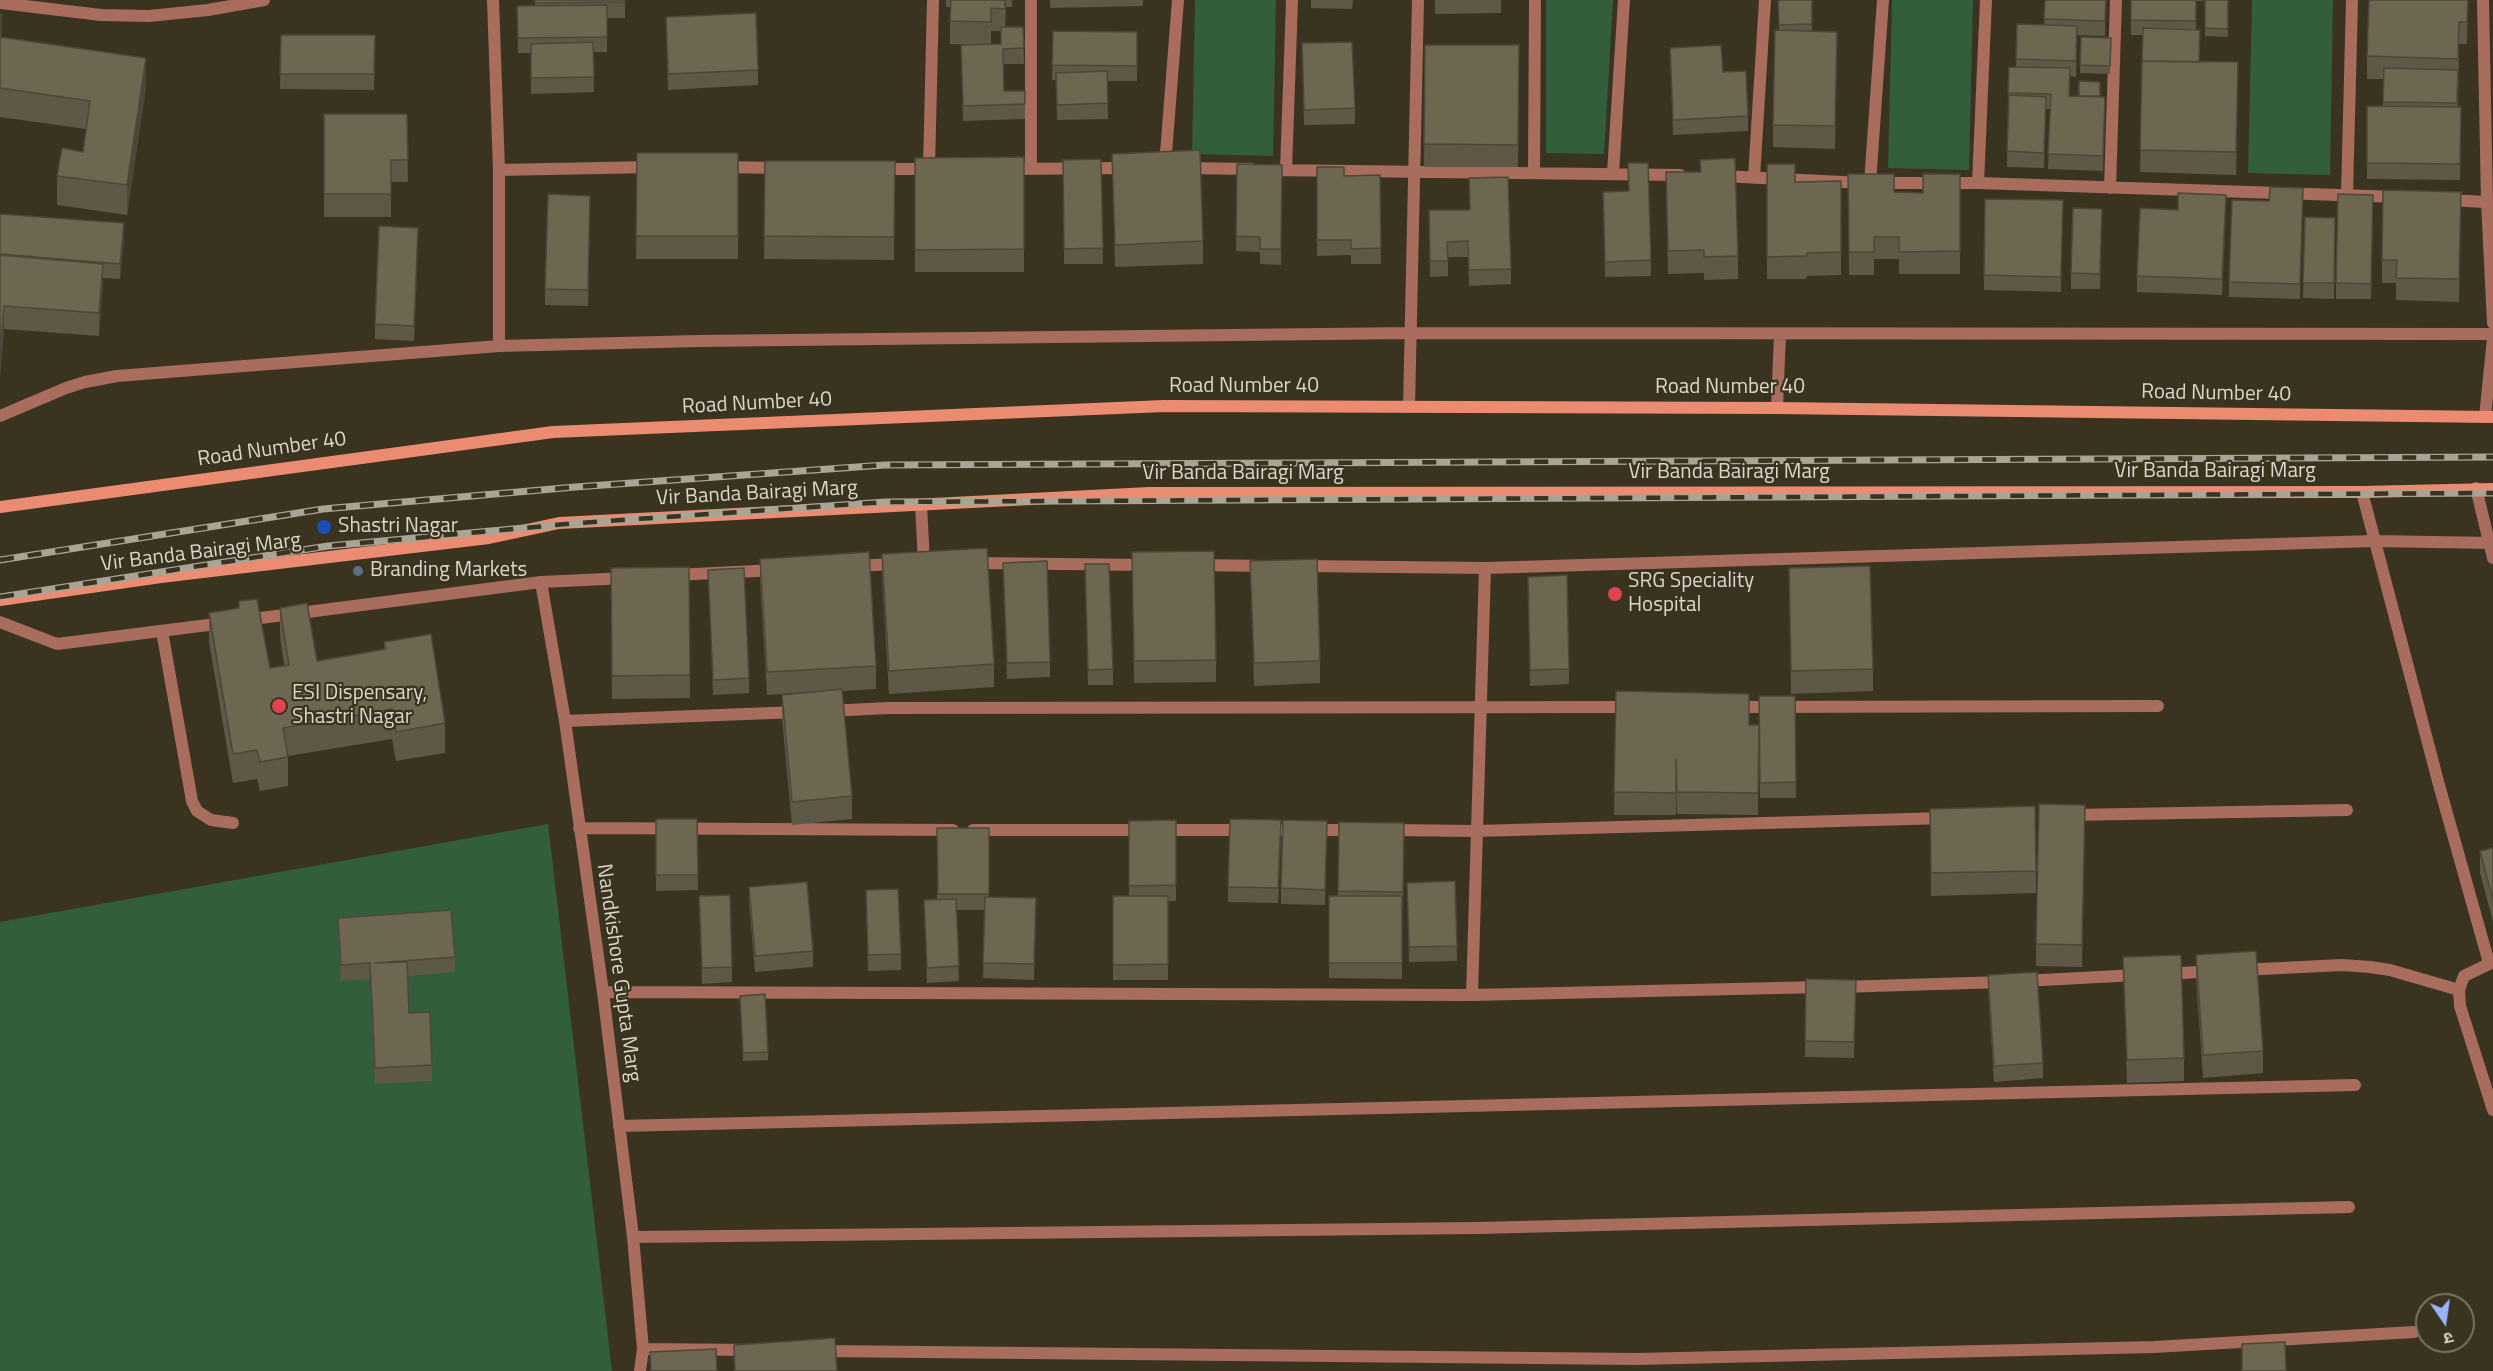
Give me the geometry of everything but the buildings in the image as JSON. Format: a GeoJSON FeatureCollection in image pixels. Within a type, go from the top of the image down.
{"type":"FeatureCollection","features":[{"type":"Feature","properties":{"kind":"main road","name":"Road Number 40"},"geometry":{"type":"LineString","coordinates":[[0,507],[553,432],[1164,406],[1777,408],[2489,417]]}},
{"type":"Feature","properties":{"kind":"main road","name":"Vir Banda Bairagi Marg"},"geometry":{"type":"LineString","coordinates":[[0,600],[161,577],[489,538],[559,523],[1149,493],[2362,492],[2493,489]]}},
{"type":"Feature","properties":{"kind":"street"},"geometry":{"type":"LineString","coordinates":[[0,3],[101,15],[149,16],[208,10],[264,0]]}},
{"type":"Feature","properties":{"kind":"street"},"geometry":{"type":"LineString","coordinates":[[493,0],[499,170],[499,346]]}},
{"type":"Feature","properties":{"kind":"street"},"geometry":{"type":"LineString","coordinates":[[870,169],[935,169],[933,0]]}},
{"type":"Feature","properties":{"kind":"street"},"geometry":{"type":"LineString","coordinates":[[1031,0],[1031,168]]}},
{"type":"Feature","properties":{"kind":"street"},"geometry":{"type":"LineString","coordinates":[[1154,168],[1178,0]]}},
{"type":"Feature","properties":{"kind":"street"},"geometry":{"type":"LineString","coordinates":[[1286,170],[1292,0]]}},
{"type":"Feature","properties":{"kind":"street"},"geometry":{"type":"LineString","coordinates":[[1409,407],[1418,0]]}},
{"type":"Feature","properties":{"kind":"street"},"geometry":{"type":"LineString","coordinates":[[1534,172],[1535,0]]}},
{"type":"Feature","properties":{"kind":"street"},"geometry":{"type":"LineString","coordinates":[[1614,173],[1624,0]]}},
{"type":"Feature","properties":{"kind":"street"},"geometry":{"type":"LineString","coordinates":[[1754,177],[1765,0]]}},
{"type":"Feature","properties":{"kind":"street"},"geometry":{"type":"LineString","coordinates":[[1870,183],[1883,0]]}},
{"type":"Feature","properties":{"kind":"street"},"geometry":{"type":"LineString","coordinates":[[1978,183],[1986,0]]}},
{"type":"Feature","properties":{"kind":"street"},"geometry":{"type":"LineString","coordinates":[[2110,188],[2116,0]]}},
{"type":"Feature","properties":{"kind":"street"},"geometry":{"type":"LineString","coordinates":[[2346,194],[2352,0]]}},
{"type":"Feature","properties":{"kind":"street"},"geometry":{"type":"LineString","coordinates":[[2483,0],[2487,202],[2493,323]]}},
{"type":"Feature","properties":{"kind":"street"},"geometry":{"type":"LineString","coordinates":[[499,170],[658,167]]}},
{"type":"Feature","properties":{"kind":"street"},"geometry":{"type":"LineString","coordinates":[[705,167],[788,168]]}},
{"type":"Feature","properties":{"kind":"street"},"geometry":{"type":"LineString","coordinates":[[997,169],[1154,168],[1413,173],[1614,173],[1870,183],[1978,183],[2346,194],[2487,202]]}},
{"type":"Feature","properties":{"kind":"street"},"geometry":{"type":"LineString","coordinates":[[0,416],[66,388],[117,376],[499,346],[699,341],[1412,333],[2493,333]]}},
{"type":"Feature","properties":{"kind":"street"},"geometry":{"type":"LineString","coordinates":[[1777,408],[1780,334]]}},
{"type":"Feature","properties":{"kind":"street"},"geometry":{"type":"LineString","coordinates":[[2489,417],[2493,338]]}},
{"type":"Feature","properties":{"kind":"street"},"geometry":{"type":"LineString","coordinates":[[2476,489],[2493,558]]}},
{"type":"Feature","properties":{"kind":"street"},"geometry":{"type":"LineString","coordinates":[[2362,492],[2439,785],[2491,963],[2464,976],[2458,990],[2460,1006],[2493,1110]]}},
{"type":"Feature","properties":{"kind":"street"},"geometry":{"type":"LineString","coordinates":[[840,567],[930,563],[921,505]]}},
{"type":"Feature","properties":{"kind":"street"},"geometry":{"type":"LineString","coordinates":[[1186,565],[1485,568],[2374,541],[2491,543]]}},
{"type":"Feature","properties":{"kind":"street"},"geometry":{"type":"LineString","coordinates":[[960,563],[1162,565]]}},
{"type":"Feature","properties":{"kind":"street"},"geometry":{"type":"LineString","coordinates":[[1472,995],[1485,568]]}},
{"type":"Feature","properties":{"kind":"street"},"geometry":{"type":"LineString","coordinates":[[661,576],[792,569]]}},
{"type":"Feature","properties":{"kind":"street"},"geometry":{"type":"LineString","coordinates":[[0,622],[57,644],[541,582],[637,577]]}},
{"type":"Feature","properties":{"kind":"street","name":"Nandkishore Gupta Marg"},"geometry":{"type":"LineString","coordinates":[[541,582],[565,721],[603,992],[633,1237],[643,1349],[640,1371]]}},
{"type":"Feature","properties":{"kind":"street"},"geometry":{"type":"LineString","coordinates":[[162,631],[192,801],[197,811],[211,820],[233,823]]}},
{"type":"Feature","properties":{"kind":"street"},"geometry":{"type":"LineString","coordinates":[[1719,707],[2158,706]]}},
{"type":"Feature","properties":{"kind":"street"},"geometry":{"type":"LineString","coordinates":[[565,721],[889,708],[1648,707]]}},
{"type":"Feature","properties":{"kind":"street"},"geometry":{"type":"LineString","coordinates":[[2053,816],[2347,810]]}},
{"type":"Feature","properties":{"kind":"street"},"geometry":{"type":"LineString","coordinates":[[579,828],[1476,831],[1959,817]]}},
{"type":"Feature","properties":{"kind":"street"},"geometry":{"type":"LineString","coordinates":[[603,992],[1472,995],[1964,984],[2342,965],[2390,970],[2458,990]]}},
{"type":"Feature","properties":{"kind":"street"},"geometry":{"type":"LineString","coordinates":[[618,1126],[2355,1085]]}},
{"type":"Feature","properties":{"kind":"street"},"geometry":{"type":"LineString","coordinates":[[633,1237],[1477,1228],[2349,1207]]}},
{"type":"Feature","properties":{"kind":"street"},"geometry":{"type":"LineString","coordinates":[[811,1351],[1637,1359],[2154,1347],[2414,1332]]}},
{"type":"Feature","properties":{"kind":"street"},"geometry":{"type":"LineString","coordinates":[[643,1349],[763,1350]]}},
{"type":"Feature","properties":{"kind":"green space"},"geometry":{"type":"Polygon","coordinates":[[[1195,0],[1276,0],[1273,156],[1192,154],[1195,0]]]}},
{"type":"Feature","properties":{"kind":"green space"},"geometry":{"type":"Polygon","coordinates":[[[1546,0],[1613,0],[1604,154],[1546,153],[1546,0]]]}},
{"type":"Feature","properties":{"kind":"green space"},"geometry":{"type":"Polygon","coordinates":[[[1892,0],[1973,0],[1969,170],[1888,168],[1892,0]]]}},
{"type":"Feature","properties":{"kind":"green space"},"geometry":{"type":"Polygon","coordinates":[[[2252,0],[2333,0],[2330,175],[2248,173],[2252,0]]]}},
{"type":"Feature","properties":{"kind":"green space"},"geometry":{"type":"Polygon","coordinates":[[[548,824],[612,1371],[0,1371],[0,922],[548,824]]]}},
{"type":"Feature","properties":{"kind":"railway"},"geometry":{"type":"LineString","coordinates":[[0,560],[323,509],[575,487],[885,465],[2493,457]]}},
{"type":"Feature","properties":{"kind":"railway"},"geometry":{"type":"LineString","coordinates":[[0,597],[328,546],[578,523],[886,502],[2493,493]]}},
{"type":"Feature","properties":{"kind":"place","name":"Shastri Nagar"},"geometry":{"type":"Point","coordinates":[324,527]}},
{"type":"Feature","properties":{"kind":"place","name":"Branding Markets"},"geometry":{"type":"Point","coordinates":[358,571]}},
{"type":"Feature","properties":{"kind":"place","name":"SRG Speciality Hospital"},"geometry":{"type":"Point","coordinates":[1615,594]}},
{"type":"Feature","properties":{"kind":"place","name":"ESI Dispensary, Shastri Nagar"},"geometry":{"type":"Point","coordinates":[279,706]}}]}
